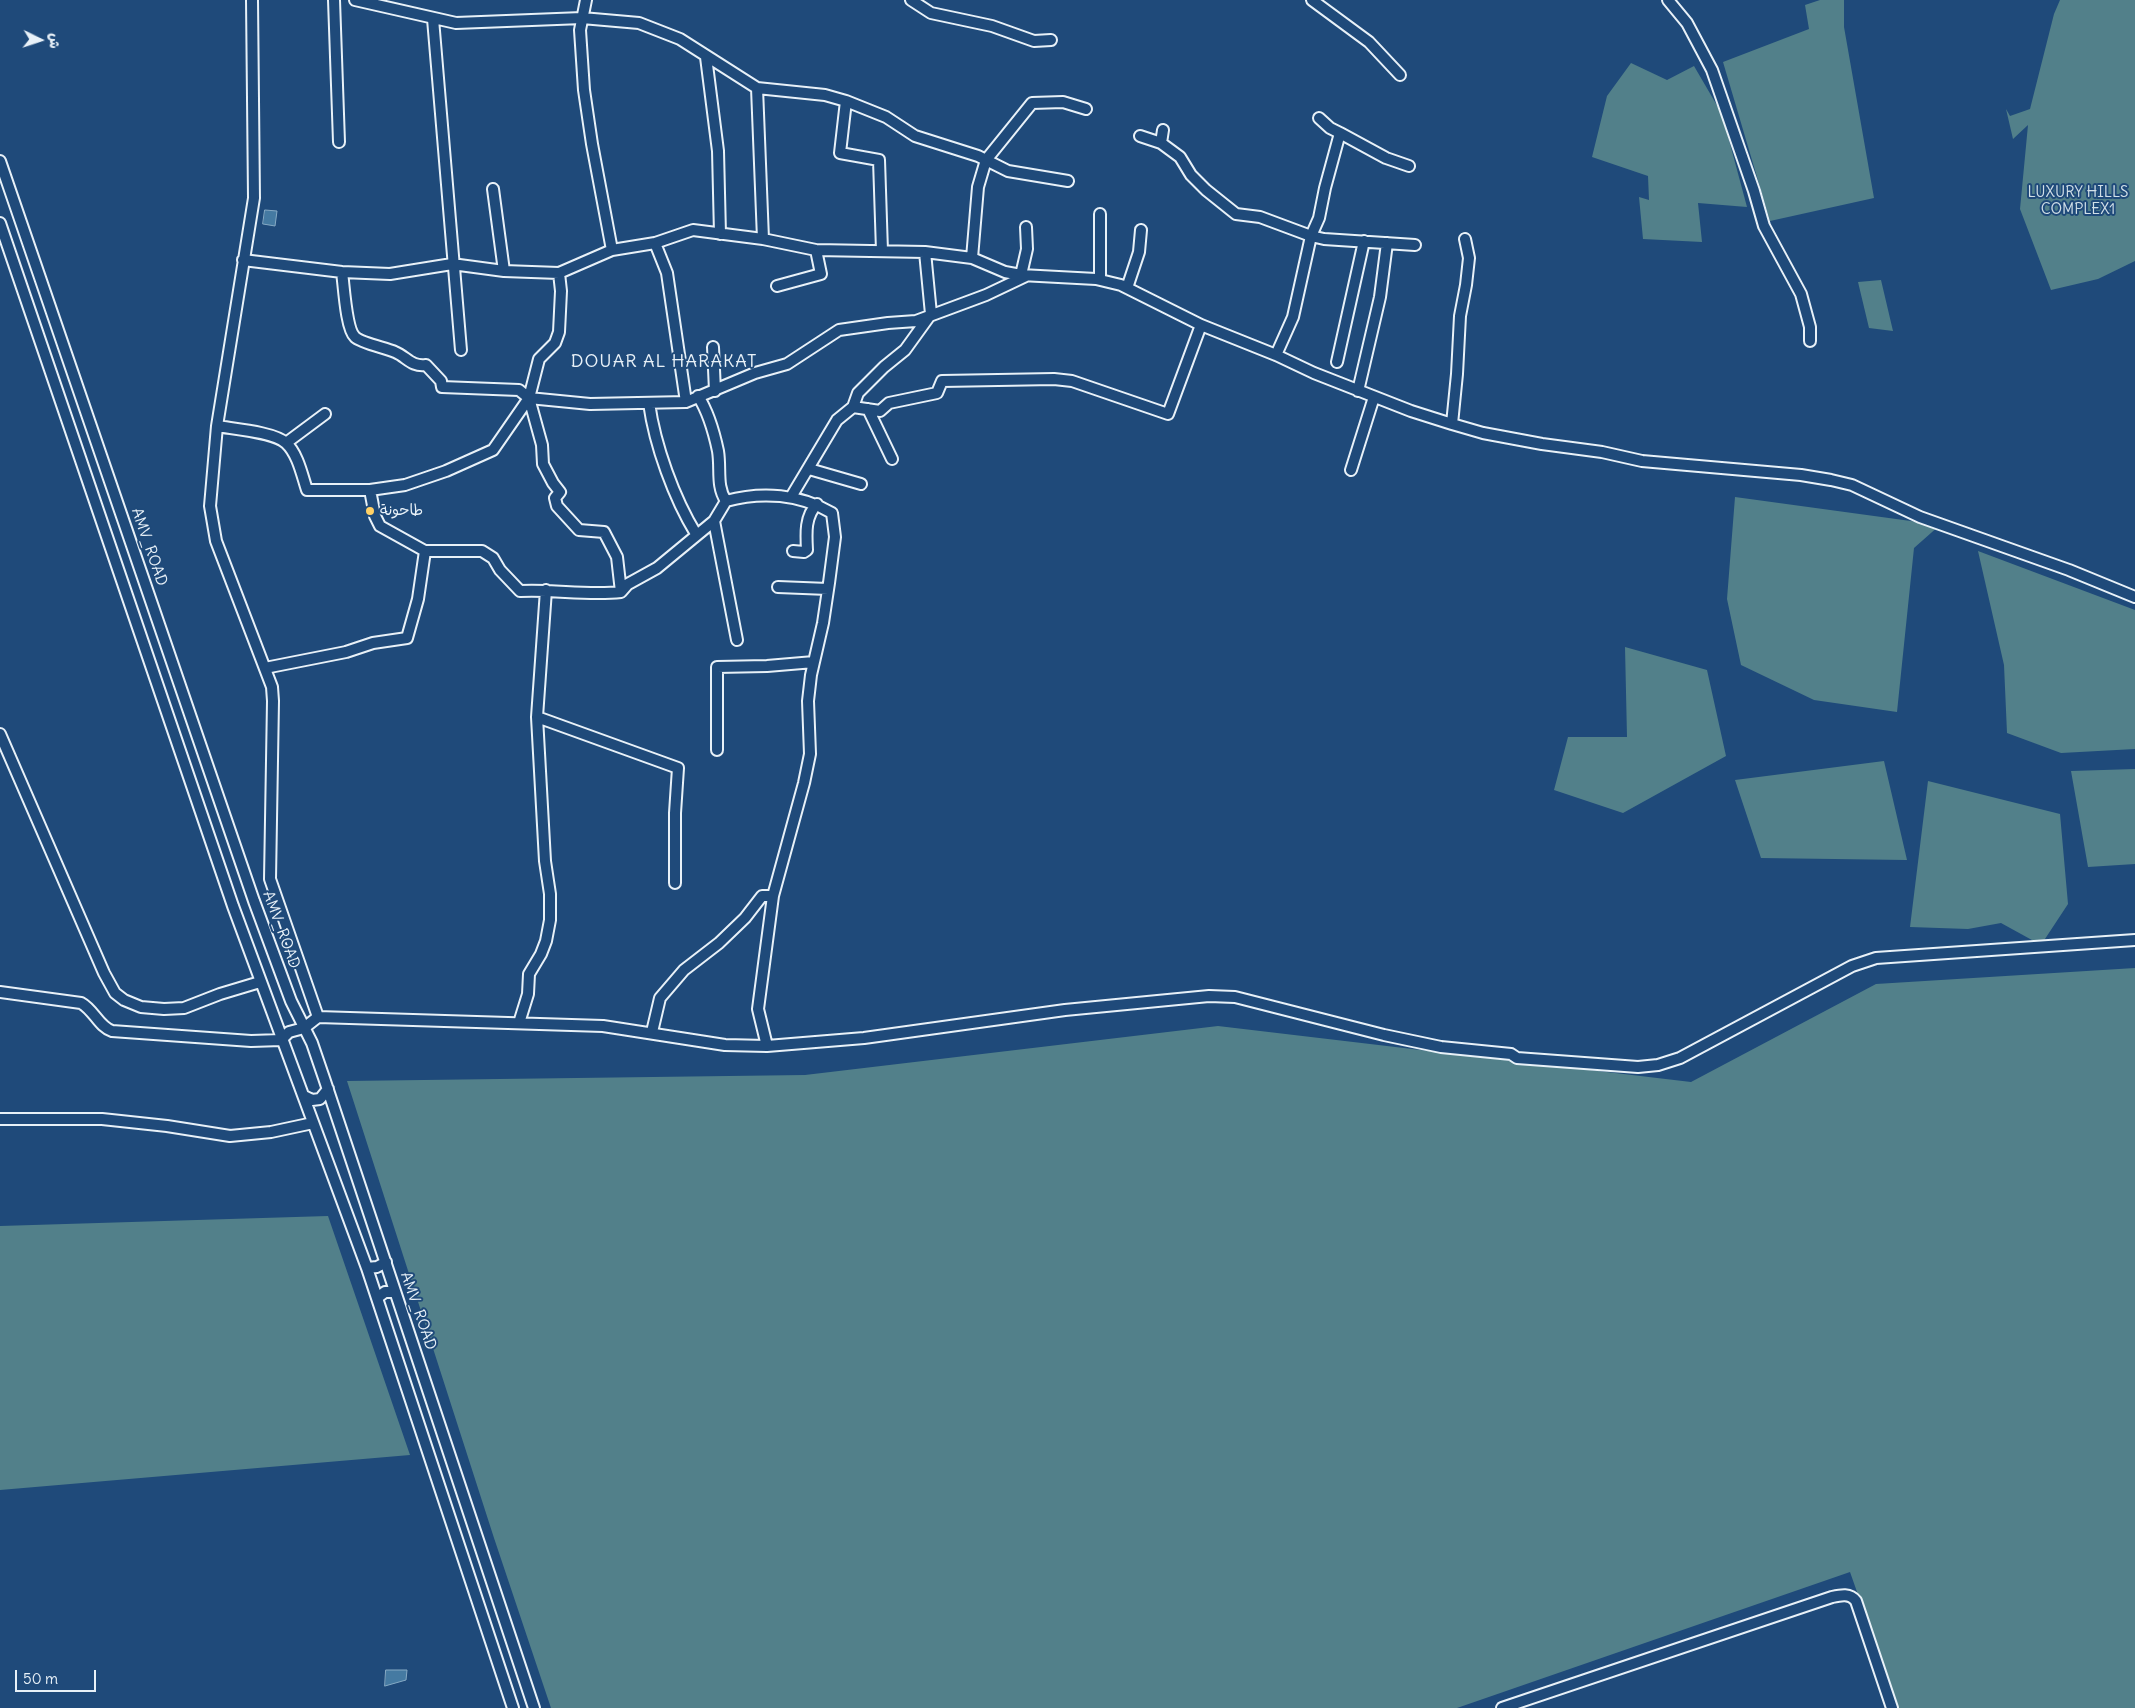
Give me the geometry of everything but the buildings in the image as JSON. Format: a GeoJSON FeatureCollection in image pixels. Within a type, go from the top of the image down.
{"type":"FeatureCollection","features":[{"type":"Feature","properties":{"kind":"street"},"geometry":{"type":"LineString","coordinates":[[252,0],[254,198],[217,426],[210,506],[216,541],[272,687],[270,879],[318,1017]]}},
{"type":"Feature","properties":{"kind":"street"},"geometry":{"type":"LineString","coordinates":[[334,0],[339,142]]}},
{"type":"Feature","properties":{"kind":"street"},"geometry":{"type":"LineString","coordinates":[[356,0],[456,23],[582,18],[639,23],[680,39],[757,88],[825,94],[886,117],[915,136],[978,156],[1008,171],[1068,181]]}},
{"type":"Feature","properties":{"kind":"street"},"geometry":{"type":"LineString","coordinates":[[586,0],[580,30],[584,90],[612,250]]}},
{"type":"Feature","properties":{"kind":"street"},"geometry":{"type":"LineString","coordinates":[[911,0],[931,13],[992,26],[1034,41],[1051,40]]}},
{"type":"Feature","properties":{"kind":"street"},"geometry":{"type":"LineString","coordinates":[[1312,0],[1369,42],[1400,75]]}},
{"type":"Feature","properties":{"kind":"street"},"geometry":{"type":"LineString","coordinates":[[1668,0],[1688,23],[1712,70],[1754,190],[1764,226],[1802,294],[1810,327],[1810,341]]}},
{"type":"Feature","properties":{"kind":"street"},"geometry":{"type":"LineString","coordinates":[[433,19],[452,264],[461,350]]}},
{"type":"Feature","properties":{"kind":"street"},"geometry":{"type":"LineString","coordinates":[[706,56],[718,151],[720,234]]}},
{"type":"Feature","properties":{"kind":"street"},"geometry":{"type":"LineString","coordinates":[[757,88],[763,239]]}},
{"type":"Feature","properties":{"kind":"street"},"geometry":{"type":"LineString","coordinates":[[846,101],[840,153],[880,160],[882,251]]}},
{"type":"Feature","properties":{"kind":"street"},"geometry":{"type":"LineString","coordinates":[[972,258],[978,188],[986,160],[1032,103],[1063,102],[1086,109]]}},
{"type":"Feature","properties":{"kind":"street"},"geometry":{"type":"LineString","coordinates":[[1319,118],[1330,128],[1386,158],[1409,166]]}},
{"type":"Feature","properties":{"kind":"street"},"geometry":{"type":"LineString","coordinates":[[1162,130],[1162,143]]}},
{"type":"Feature","properties":{"kind":"street"},"geometry":{"type":"LineString","coordinates":[[1276,355],[1293,317],[1311,236],[1320,218],[1325,188],[1340,133]]}},
{"type":"Feature","properties":{"kind":"street"},"geometry":{"type":"LineString","coordinates":[[1140,136],[1162,143],[1180,157],[1191,175],[1206,190],[1236,214],[1260,217],[1311,236],[1337,241],[1415,245]]}},
{"type":"Feature","properties":{"kind":"street","name":"AMV_ROAD"},"geometry":{"type":"LineString","coordinates":[[0,161],[254,901],[291,1001],[312,1043],[328,1089],[534,1708]]}},
{"type":"Feature","properties":{"kind":"street"},"geometry":{"type":"LineString","coordinates":[[493,189],[504,271]]}},
{"type":"Feature","properties":{"kind":"street"},"geometry":{"type":"LineString","coordinates":[[1100,214],[1100,280]]}},
{"type":"Feature","properties":{"kind":"street"},"geometry":{"type":"LineString","coordinates":[[0,223],[260,982],[367,1268],[513,1708]]}},
{"type":"Feature","properties":{"kind":"street"},"geometry":{"type":"LineString","coordinates":[[1024,275],[1027,249],[1026,227]]}},
{"type":"Feature","properties":{"kind":"street"},"geometry":{"type":"LineString","coordinates":[[243,260],[342,272],[390,274],[452,264],[504,271],[559,273],[612,250],[655,243],[693,230],[763,239],[816,250],[925,252],[972,258],[1005,272],[1100,280],[1127,288],[1201,325],[1358,391],[1452,424],[1490,434],[1542,444],[1602,452],[1642,461],[1801,475],[1852,485],[1920,518],[2069,570],[2135,597]]}},
{"type":"Feature","properties":{"kind":"street"},"geometry":{"type":"LineString","coordinates":[[1127,288],[1139,252],[1141,230]]}},
{"type":"Feature","properties":{"kind":"street"},"geometry":{"type":"LineString","coordinates":[[1452,424],[1458,374],[1460,316],[1469,258],[1465,239]]}},
{"type":"Feature","properties":{"kind":"street"},"geometry":{"type":"LineString","coordinates":[[1337,362],[1364,241]]}},
{"type":"Feature","properties":{"kind":"street"},"geometry":{"type":"LineString","coordinates":[[655,243],[667,273],[686,402]]}},
{"type":"Feature","properties":{"kind":"street"},"geometry":{"type":"LineString","coordinates":[[1358,391],[1380,297],[1387,243]]}},
{"type":"Feature","properties":{"kind":"street"},"geometry":{"type":"LineString","coordinates":[[777,286],[821,274],[816,250]]}},
{"type":"Feature","properties":{"kind":"street"},"geometry":{"type":"LineString","coordinates":[[790,497],[809,469],[815,455],[837,420],[853,407],[858,393],[884,367],[905,350],[931,314],[925,252]]}},
{"type":"Feature","properties":{"kind":"street"},"geometry":{"type":"LineString","coordinates":[[342,272],[350,330],[355,338],[401,354],[409,362],[418,366],[426,365],[441,381],[442,387],[519,390],[530,398],[590,404],[686,402],[755,373],[788,364],[840,330],[916,321],[986,295],[1024,275]]}},
{"type":"Feature","properties":{"kind":"street"},"geometry":{"type":"LineString","coordinates":[[217,426],[277,437],[286,442],[295,456],[307,490],[370,490],[405,485],[446,471],[493,450],[530,398],[540,358],[555,343],[558,332],[561,291],[559,273]]}},
{"type":"Feature","properties":{"kind":"street"},"geometry":{"type":"LineString","coordinates":[[853,407],[880,411],[889,403],[937,393],[942,381],[1054,379],[1072,381],[1168,414],[1201,325]]}},
{"type":"Feature","properties":{"kind":"street"},"geometry":{"type":"LineString","coordinates":[[713,347],[715,391]]}},
{"type":"Feature","properties":{"kind":"street"},"geometry":{"type":"LineString","coordinates":[[698,396],[705,407],[711,424],[718,452],[720,492],[726,500]]}},
{"type":"Feature","properties":{"kind":"street"},"geometry":{"type":"LineString","coordinates":[[1351,470],[1374,397]]}},
{"type":"Feature","properties":{"kind":"street"},"geometry":{"type":"LineString","coordinates":[[530,398],[542,445],[543,464],[552,483],[560,492],[555,498],[558,506],[579,530],[604,532],[617,557],[621,592]]}},
{"type":"Feature","properties":{"kind":"street"},"geometry":{"type":"LineString","coordinates":[[649,403],[651,418],[673,487],[682,511],[696,534]]}},
{"type":"Feature","properties":{"kind":"street"},"geometry":{"type":"LineString","coordinates":[[868,409],[892,458]]}},
{"type":"Feature","properties":{"kind":"street"},"geometry":{"type":"LineString","coordinates":[[286,442],[325,414]]}},
{"type":"Feature","properties":{"kind":"street"},"geometry":{"type":"LineString","coordinates":[[809,469],[861,484]]}},
{"type":"Feature","properties":{"kind":"street"},"geometry":{"type":"LineString","coordinates":[[370,490],[375,516],[380,526],[425,551],[482,551],[494,558],[500,570],[520,592],[546,590],[600,594],[621,592],[628,584],[658,568],[696,534],[714,521],[726,500],[765,495],[790,497],[817,504],[832,513],[835,537],[823,623],[808,701],[810,754],[804,783],[773,896],[758,1009],[767,1046]]}},
{"type":"Feature","properties":{"kind":"street"},"geometry":{"type":"LineString","coordinates":[[792,551],[804,552],[806,550],[806,528],[811,510],[817,504]]}},
{"type":"Feature","properties":{"kind":"street"},"geometry":{"type":"LineString","coordinates":[[714,521],[737,640]]}},
{"type":"Feature","properties":{"kind":"street"},"geometry":{"type":"LineString","coordinates":[[265,668],[337,654],[373,643],[407,638],[418,599],[425,551]]}},
{"type":"Feature","properties":{"kind":"street"},"geometry":{"type":"LineString","coordinates":[[778,586],[828,589]]}},
{"type":"Feature","properties":{"kind":"street"},"geometry":{"type":"LineString","coordinates":[[519,1023],[528,994],[528,974],[546,941],[550,920],[550,894],[546,861],[537,717],[546,590]]}},
{"type":"Feature","properties":{"kind":"street"},"geometry":{"type":"LineString","coordinates":[[717,750],[717,667],[767,666],[814,662]]}},
{"type":"Feature","properties":{"kind":"street"},"geometry":{"type":"LineString","coordinates":[[537,717],[678,768],[675,812],[675,884]]}},
{"type":"Feature","properties":{"kind":"street"},"geometry":{"type":"LineString","coordinates":[[0,734],[104,973],[115,993],[124,1000],[140,1007],[175,1009],[260,982]]}},
{"type":"Feature","properties":{"kind":"street"},"geometry":{"type":"LineString","coordinates":[[652,1032],[660,998],[684,970],[719,943],[745,918],[762,896],[773,896]]}},
{"type":"Feature","properties":{"kind":"street"},"geometry":{"type":"LineString","coordinates":[[0,992],[81,1003],[91,1009],[106,1029],[112,1031],[251,1041],[281,1040],[289,1032],[304,1028],[318,1017],[604,1026],[652,1032],[725,1045],[767,1046],[864,1038],[1065,1010],[1209,996],[1235,997],[1441,1047],[1511,1054],[1516,1058],[1648,1066],[1680,1058],[1840,972],[1876,958],[2135,940]]}},
{"type":"Feature","properties":{"kind":"street"},"geometry":{"type":"LineString","coordinates":[[304,1096],[312,1100],[320,1099],[328,1089]]}},
{"type":"Feature","properties":{"kind":"street"},"geometry":{"type":"LineString","coordinates":[[0,1119],[102,1119],[237,1136],[271,1132],[313,1123]]}},
{"type":"Feature","properties":{"kind":"street"},"geometry":{"type":"LineString","coordinates":[[367,1268],[377,1267],[386,1262]]}},
{"type":"Feature","properties":{"kind":"street"},"geometry":{"type":"LineString","coordinates":[[377,1298],[385,1292],[395,1292]]}},
{"type":"Feature","properties":{"kind":"street"},"geometry":{"type":"LineString","coordinates":[[1502,1708],[1845,1594],[1853,1597],[1856,1601],[1892,1708]]}},
{"type":"Feature","properties":{"kind":"green space"},"geometry":{"type":"Polygon","coordinates":[[[1820,0],[1844,0],[1844,27],[1874,198],[1770,221],[1723,62],[1809,29],[1805,5],[1820,0]]]}},
{"type":"Feature","properties":{"kind":"green space","name":"LUXURY HILLS COMPLEX1"},"geometry":{"type":"Polygon","coordinates":[[[2060,0],[2135,0],[2135,261],[2098,279],[2051,290],[2020,209],[2028,125],[2013,139],[2006,109],[2010,116],[2030,109],[2054,14],[2060,0]]]}},
{"type":"Feature","properties":{"kind":"green space"},"geometry":{"type":"Polygon","coordinates":[[[1631,63],[1667,80],[1694,66],[1722,114],[1747,207],[1698,203],[1702,242],[1643,239],[1639,197],[1649,200],[1648,176],[1592,157],[1607,96],[1631,63]]]}},
{"type":"Feature","properties":{"kind":"green space"},"geometry":{"type":"Polygon","coordinates":[[[1881,280],[1893,331],[1869,328],[1858,282],[1881,280]]]}},
{"type":"Feature","properties":{"kind":"green space"},"geometry":{"type":"Polygon","coordinates":[[[1735,497],[1940,525],[1914,548],[1897,712],[1814,700],[1741,665],[1727,599],[1735,497]]]}},
{"type":"Feature","properties":{"kind":"green space"},"geometry":{"type":"Polygon","coordinates":[[[1978,551],[2135,610],[2135,749],[2061,753],[2007,733],[2004,665],[1978,551]]]}},
{"type":"Feature","properties":{"kind":"green space"},"geometry":{"type":"Polygon","coordinates":[[[1625,647],[1707,670],[1726,756],[1623,813],[1554,790],[1568,737],[1627,737],[1625,647]]]}},
{"type":"Feature","properties":{"kind":"green space"},"geometry":{"type":"Polygon","coordinates":[[[1884,761],[1907,860],[1761,858],[1735,780],[1884,761]]]}},
{"type":"Feature","properties":{"kind":"green space"},"geometry":{"type":"Polygon","coordinates":[[[2135,769],[2135,864],[2088,867],[2071,771],[2135,769]]]}},
{"type":"Feature","properties":{"kind":"green space"},"geometry":{"type":"Polygon","coordinates":[[[1928,781],[2060,814],[2068,904],[2041,945],[2001,923],[1968,929],[1910,927],[1928,781]]]}},
{"type":"Feature","properties":{"kind":"green space"},"geometry":{"type":"Polygon","coordinates":[[[2135,968],[2135,1708],[1898,1708],[1850,1572],[1457,1708],[551,1708],[494,1538],[347,1081],[805,1075],[1218,1026],[1691,1082],[1876,984],[2135,968]]]}},
{"type":"Feature","properties":{"kind":"green space"},"geometry":{"type":"Polygon","coordinates":[[[328,1216],[410,1455],[0,1490],[0,1226],[328,1216]]]}},
{"type":"Feature","properties":{"kind":"water"},"geometry":{"type":"Polygon","coordinates":[[[265,210],[277,211],[275,226],[263,224],[265,210]]]}},
{"type":"Feature","properties":{"kind":"water"},"geometry":{"type":"Polygon","coordinates":[[[386,1670],[407,1670],[406,1680],[385,1686],[386,1670]]]}},
{"type":"Feature","properties":{"kind":"place","name":"طاحونة"},"geometry":{"type":"Point","coordinates":[370,511]}},
{"type":"Feature","properties":{"kind":"district","name":"DOUAR AL HARAKAT"},"geometry":{"type":"Point","coordinates":[664,362]}}]}
